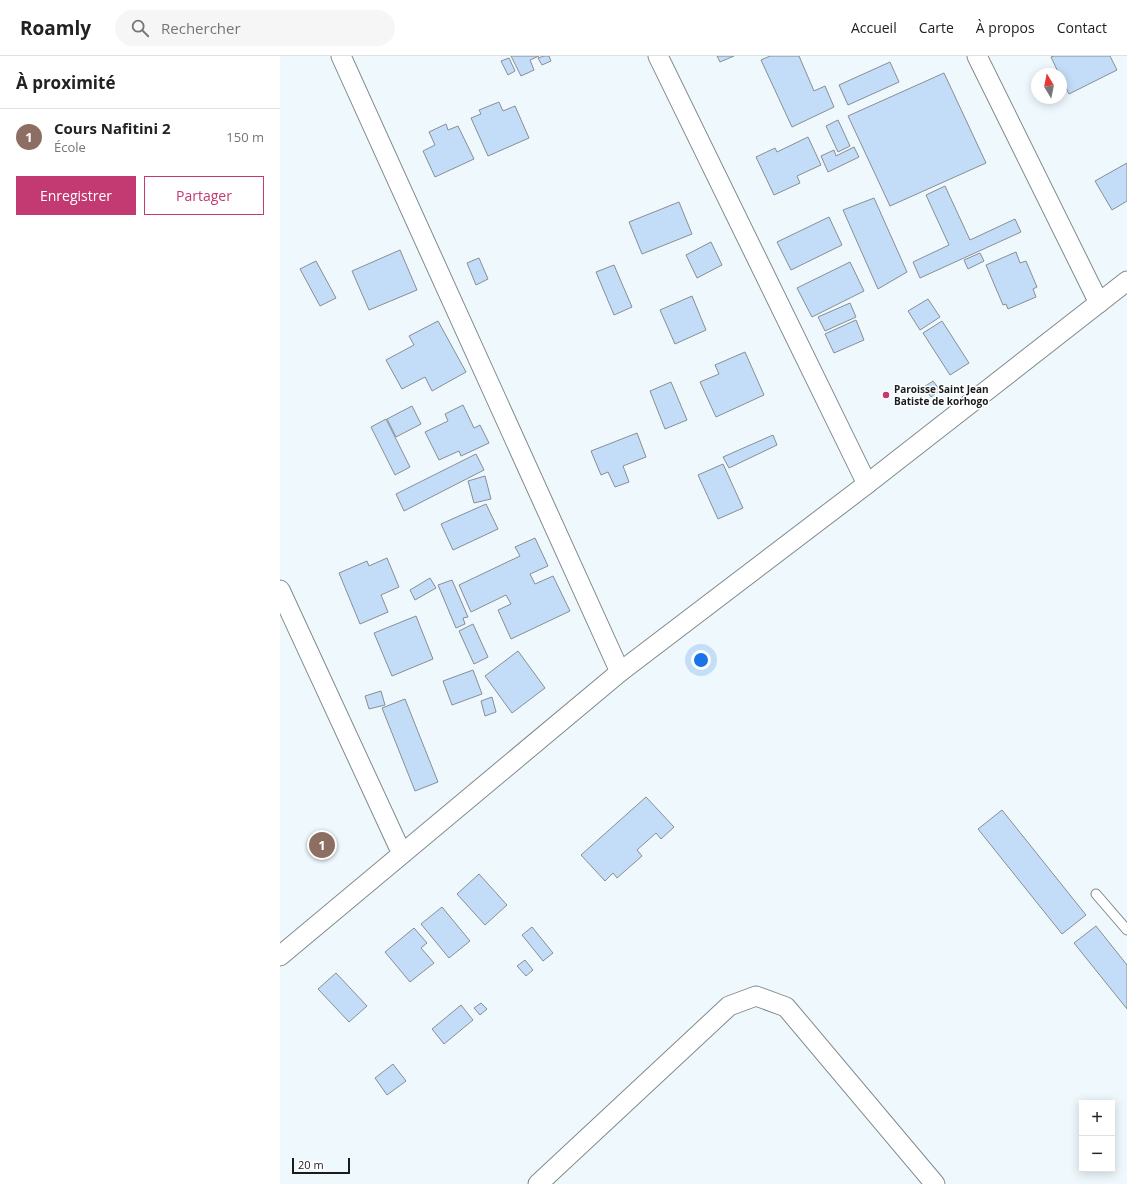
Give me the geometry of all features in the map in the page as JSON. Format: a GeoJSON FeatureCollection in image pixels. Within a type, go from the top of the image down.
{"type":"FeatureCollection","features":[{"type":"Feature","properties":{"kind":"street"},"geometry":{"type":"LineString","coordinates":[[341,56],[620,672]]}},
{"type":"Feature","properties":{"kind":"street"},"geometry":{"type":"LineString","coordinates":[[658,56],[868,484]]}},
{"type":"Feature","properties":{"kind":"street"},"geometry":{"type":"LineString","coordinates":[[977,56],[1099,303]]}},
{"type":"Feature","properties":{"kind":"street"},"geometry":{"type":"LineString","coordinates":[[280,956],[620,672],[868,484],[1127,280]]}},
{"type":"Feature","properties":{"kind":"street"},"geometry":{"type":"LineString","coordinates":[[280,590],[402,854]]}},
{"type":"Feature","properties":{"kind":"street"},"geometry":{"type":"LineString","coordinates":[[538,1184],[729,1006],[756,996],[786,1007],[935,1184]]}},
{"type":"Feature","properties":{"kind":"lane"},"geometry":{"type":"LineString","coordinates":[[1096,894],[1127,930]]}},
{"type":"Feature","properties":{"kind":"building"},"geometry":{"type":"Polygon","coordinates":[[[511,56],[539,56],[530,60],[534,70],[521,76],[511,56]]]}},
{"type":"Feature","properties":{"kind":"building"},"geometry":{"type":"Polygon","coordinates":[[[549,56],[551,61],[542,65],[538,58],[549,56]]]}},
{"type":"Feature","properties":{"kind":"building"},"geometry":{"type":"Polygon","coordinates":[[[717,56],[734,56],[720,62],[717,56]]]}},
{"type":"Feature","properties":{"kind":"building"},"geometry":{"type":"Polygon","coordinates":[[[770,56],[799,56],[814,91],[825,86],[834,107],[792,127],[761,60],[770,56]]]}},
{"type":"Feature","properties":{"kind":"building"},"geometry":{"type":"Polygon","coordinates":[[[1110,56],[1117,70],[1069,94],[1067,90],[1067,68],[1056,68],[1051,57],[1110,56]]]}},
{"type":"Feature","properties":{"kind":"building"},"geometry":{"type":"Polygon","coordinates":[[[509,58],[515,71],[508,75],[501,61],[509,58]]]}},
{"type":"Feature","properties":{"kind":"building"},"geometry":{"type":"Polygon","coordinates":[[[890,62],[899,82],[848,105],[839,85],[890,62]]]}},
{"type":"Feature","properties":{"kind":"building"},"geometry":{"type":"Polygon","coordinates":[[[944,73],[986,163],[890,206],[848,116],[944,73]]]}},
{"type":"Feature","properties":{"kind":"building"},"geometry":{"type":"Polygon","coordinates":[[[499,102],[503,111],[515,106],[529,138],[488,156],[471,118],[481,114],[479,110],[499,102]]]}},
{"type":"Feature","properties":{"kind":"building"},"geometry":{"type":"Polygon","coordinates":[[[838,120],[850,146],[838,152],[826,126],[838,120]]]}},
{"type":"Feature","properties":{"kind":"building"},"geometry":{"type":"Polygon","coordinates":[[[446,124],[448,130],[458,126],[474,159],[435,177],[423,151],[435,145],[429,132],[446,124]]]}},
{"type":"Feature","properties":{"kind":"building"},"geometry":{"type":"Polygon","coordinates":[[[808,137],[821,165],[797,176],[800,183],[774,195],[756,157],[775,148],[777,152],[808,137]]]}},
{"type":"Feature","properties":{"kind":"building"},"geometry":{"type":"Polygon","coordinates":[[[854,147],[859,157],[828,172],[821,156],[834,150],[836,156],[854,147]]]}},
{"type":"Feature","properties":{"kind":"building"},"geometry":{"type":"Polygon","coordinates":[[[1127,163],[1127,201],[1112,210],[1095,181],[1127,163]]]}},
{"type":"Feature","properties":{"kind":"building"},"geometry":{"type":"Polygon","coordinates":[[[945,186],[970,240],[1015,219],[1021,232],[920,278],[913,262],[949,245],[926,195],[945,186]]]}},
{"type":"Feature","properties":{"kind":"building"},"geometry":{"type":"Polygon","coordinates":[[[874,198],[907,272],[878,289],[843,210],[874,198]]]}},
{"type":"Feature","properties":{"kind":"building"},"geometry":{"type":"Polygon","coordinates":[[[679,202],[692,234],[642,254],[629,222],[679,202]]]}},
{"type":"Feature","properties":{"kind":"building"},"geometry":{"type":"Polygon","coordinates":[[[829,217],[842,245],[791,270],[777,242],[829,217]]]}},
{"type":"Feature","properties":{"kind":"building"},"geometry":{"type":"Polygon","coordinates":[[[711,242],[722,265],[697,278],[686,255],[711,242]]]}},
{"type":"Feature","properties":{"kind":"building"},"geometry":{"type":"Polygon","coordinates":[[[400,250],[417,290],[369,310],[352,271],[400,250]]]}},
{"type":"Feature","properties":{"kind":"building"},"geometry":{"type":"Polygon","coordinates":[[[1016,252],[1020,263],[1026,261],[1037,287],[1033,289],[1036,297],[1008,309],[1006,304],[1003,305],[986,265],[1016,252]]]}},
{"type":"Feature","properties":{"kind":"building"},"geometry":{"type":"Polygon","coordinates":[[[980,253],[984,261],[968,269],[964,260],[980,253]]]}},
{"type":"Feature","properties":{"kind":"building"},"geometry":{"type":"Polygon","coordinates":[[[479,258],[488,279],[476,285],[467,263],[479,258]]]}},
{"type":"Feature","properties":{"kind":"building"},"geometry":{"type":"Polygon","coordinates":[[[316,261],[336,298],[320,306],[300,269],[316,261]]]}},
{"type":"Feature","properties":{"kind":"building"},"geometry":{"type":"Polygon","coordinates":[[[850,262],[864,291],[812,317],[797,288],[850,262]]]}},
{"type":"Feature","properties":{"kind":"building"},"geometry":{"type":"Polygon","coordinates":[[[614,265],[632,307],[614,315],[596,272],[614,265]]]}},
{"type":"Feature","properties":{"kind":"building"},"geometry":{"type":"Polygon","coordinates":[[[692,296],[706,330],[675,344],[660,310],[692,296]]]}},
{"type":"Feature","properties":{"kind":"building"},"geometry":{"type":"Polygon","coordinates":[[[928,299],[940,317],[920,330],[908,311],[928,299]]]}},
{"type":"Feature","properties":{"kind":"building"},"geometry":{"type":"Polygon","coordinates":[[[850,303],[856,317],[825,331],[818,317],[850,303]]]}},
{"type":"Feature","properties":{"kind":"building"},"geometry":{"type":"Polygon","coordinates":[[[856,320],[864,340],[834,353],[825,334],[856,320]]]}},
{"type":"Feature","properties":{"kind":"building"},"geometry":{"type":"Polygon","coordinates":[[[438,321],[466,372],[432,391],[425,377],[402,389],[386,360],[414,345],[409,336],[438,321]]]}},
{"type":"Feature","properties":{"kind":"building"},"geometry":{"type":"Polygon","coordinates":[[[942,321],[969,363],[950,375],[923,333],[942,321]]]}},
{"type":"Feature","properties":{"kind":"building"},"geometry":{"type":"Polygon","coordinates":[[[745,352],[764,395],[716,417],[700,382],[719,374],[715,365],[745,352]]]}},
{"type":"Feature","properties":{"kind":"building"},"geometry":{"type":"Polygon","coordinates":[[[933,381],[940,390],[931,397],[924,387],[933,381]]]}},
{"type":"Feature","properties":{"kind":"building"},"geometry":{"type":"Polygon","coordinates":[[[671,382],[687,420],[665,429],[650,391],[671,382]]]}},
{"type":"Feature","properties":{"kind":"building"},"geometry":{"type":"Polygon","coordinates":[[[463,405],[474,428],[480,425],[489,443],[461,456],[459,451],[439,460],[425,432],[448,421],[445,414],[463,405]]]}},
{"type":"Feature","properties":{"kind":"building"},"geometry":{"type":"Polygon","coordinates":[[[412,406],[421,424],[396,437],[387,419],[412,406]]]}},
{"type":"Feature","properties":{"kind":"building"},"geometry":{"type":"Polygon","coordinates":[[[386,419],[410,467],[395,475],[371,427],[386,419]]]}},
{"type":"Feature","properties":{"kind":"building"},"geometry":{"type":"Polygon","coordinates":[[[637,433],[646,457],[623,466],[629,482],[615,487],[608,472],[601,475],[591,451],[637,433]]]}},
{"type":"Feature","properties":{"kind":"building"},"geometry":{"type":"Polygon","coordinates":[[[773,435],[777,445],[729,468],[723,457],[773,435]]]}},
{"type":"Feature","properties":{"kind":"building"},"geometry":{"type":"Polygon","coordinates":[[[476,454],[484,470],[404,511],[396,494],[476,454]]]}},
{"type":"Feature","properties":{"kind":"building"},"geometry":{"type":"Polygon","coordinates":[[[723,464],[743,508],[718,519],[698,475],[723,464]]]}},
{"type":"Feature","properties":{"kind":"building"},"geometry":{"type":"Polygon","coordinates":[[[485,476],[491,499],[474,503],[468,481],[485,476]]]}},
{"type":"Feature","properties":{"kind":"building"},"geometry":{"type":"Polygon","coordinates":[[[486,504],[498,529],[453,550],[441,524],[486,504]]]}},
{"type":"Feature","properties":{"kind":"building"},"geometry":{"type":"Polygon","coordinates":[[[535,538],[548,566],[530,574],[535,584],[553,576],[570,611],[511,639],[498,610],[511,604],[506,595],[471,612],[459,585],[520,556],[515,547],[535,538]]]}},
{"type":"Feature","properties":{"kind":"building"},"geometry":{"type":"Polygon","coordinates":[[[387,558],[399,587],[381,595],[388,612],[360,624],[339,573],[367,561],[369,566],[387,558]]]}},
{"type":"Feature","properties":{"kind":"building"},"geometry":{"type":"Polygon","coordinates":[[[430,578],[436,588],[415,600],[410,590],[430,578]]]}},
{"type":"Feature","properties":{"kind":"building"},"geometry":{"type":"Polygon","coordinates":[[[452,580],[468,617],[463,618],[465,624],[456,628],[438,585],[452,580]]]}},
{"type":"Feature","properties":{"kind":"building"},"geometry":{"type":"Polygon","coordinates":[[[416,616],[433,659],[392,676],[374,633],[416,616]]]}},
{"type":"Feature","properties":{"kind":"building"},"geometry":{"type":"Polygon","coordinates":[[[473,624],[488,657],[474,664],[459,631],[473,624]]]}},
{"type":"Feature","properties":{"kind":"building"},"geometry":{"type":"Polygon","coordinates":[[[518,651],[545,688],[512,713],[485,676],[518,651]]]}},
{"type":"Feature","properties":{"kind":"building"},"geometry":{"type":"Polygon","coordinates":[[[473,670],[482,694],[452,705],[443,681],[473,670]]]}},
{"type":"Feature","properties":{"kind":"building"},"geometry":{"type":"Polygon","coordinates":[[[381,691],[385,705],[369,709],[365,696],[381,691]]]}},
{"type":"Feature","properties":{"kind":"building"},"geometry":{"type":"Polygon","coordinates":[[[492,697],[496,712],[485,716],[481,701],[492,697]]]}},
{"type":"Feature","properties":{"kind":"building"},"geometry":{"type":"Polygon","coordinates":[[[405,699],[438,782],[415,791],[382,708],[405,699]]]}},
{"type":"Feature","properties":{"kind":"building"},"geometry":{"type":"Polygon","coordinates":[[[646,797],[674,827],[661,839],[656,833],[637,850],[642,856],[617,878],[613,873],[605,881],[581,855],[646,797]]]}},
{"type":"Feature","properties":{"kind":"building"},"geometry":{"type":"Polygon","coordinates":[[[1002,810],[1086,915],[1062,934],[978,829],[1002,810]]]}},
{"type":"Feature","properties":{"kind":"building"},"geometry":{"type":"Polygon","coordinates":[[[479,874],[507,905],[485,925],[457,894],[479,874]]]}},
{"type":"Feature","properties":{"kind":"building"},"geometry":{"type":"Polygon","coordinates":[[[442,907],[470,941],[449,958],[421,924],[442,907]]]}},
{"type":"Feature","properties":{"kind":"building"},"geometry":{"type":"Polygon","coordinates":[[[1096,926],[1127,965],[1127,1009],[1074,943],[1096,926]]]}},
{"type":"Feature","properties":{"kind":"building"},"geometry":{"type":"Polygon","coordinates":[[[532,927],[553,953],[543,961],[522,935],[532,927]]]}},
{"type":"Feature","properties":{"kind":"building"},"geometry":{"type":"Polygon","coordinates":[[[414,928],[427,943],[421,948],[434,963],[410,982],[385,952],[414,928]]]}},
{"type":"Feature","properties":{"kind":"building"},"geometry":{"type":"Polygon","coordinates":[[[525,960],[533,970],[526,976],[517,966],[525,960]]]}},
{"type":"Feature","properties":{"kind":"building"},"geometry":{"type":"Polygon","coordinates":[[[336,973],[367,1006],[349,1022],[318,989],[336,973]]]}},
{"type":"Feature","properties":{"kind":"building"},"geometry":{"type":"Polygon","coordinates":[[[481,1003],[487,1009],[480,1015],[474,1008],[481,1003]]]}},
{"type":"Feature","properties":{"kind":"building"},"geometry":{"type":"Polygon","coordinates":[[[461,1005],[473,1020],[444,1044],[432,1029],[461,1005]]]}},
{"type":"Feature","properties":{"kind":"building"},"geometry":{"type":"Polygon","coordinates":[[[393,1064],[406,1081],[387,1095],[375,1078],[393,1064]]]}},
{"type":"Feature","properties":{"kind":"place","name":"Paroisse Saint Jean Batiste de korhogo"},"geometry":{"type":"Point","coordinates":[886,395]}},
{"type":"Feature","properties":{"kind":"place","name":"Cours Nafitini 2"},"geometry":{"type":"Point","coordinates":[322,845]}}]}
